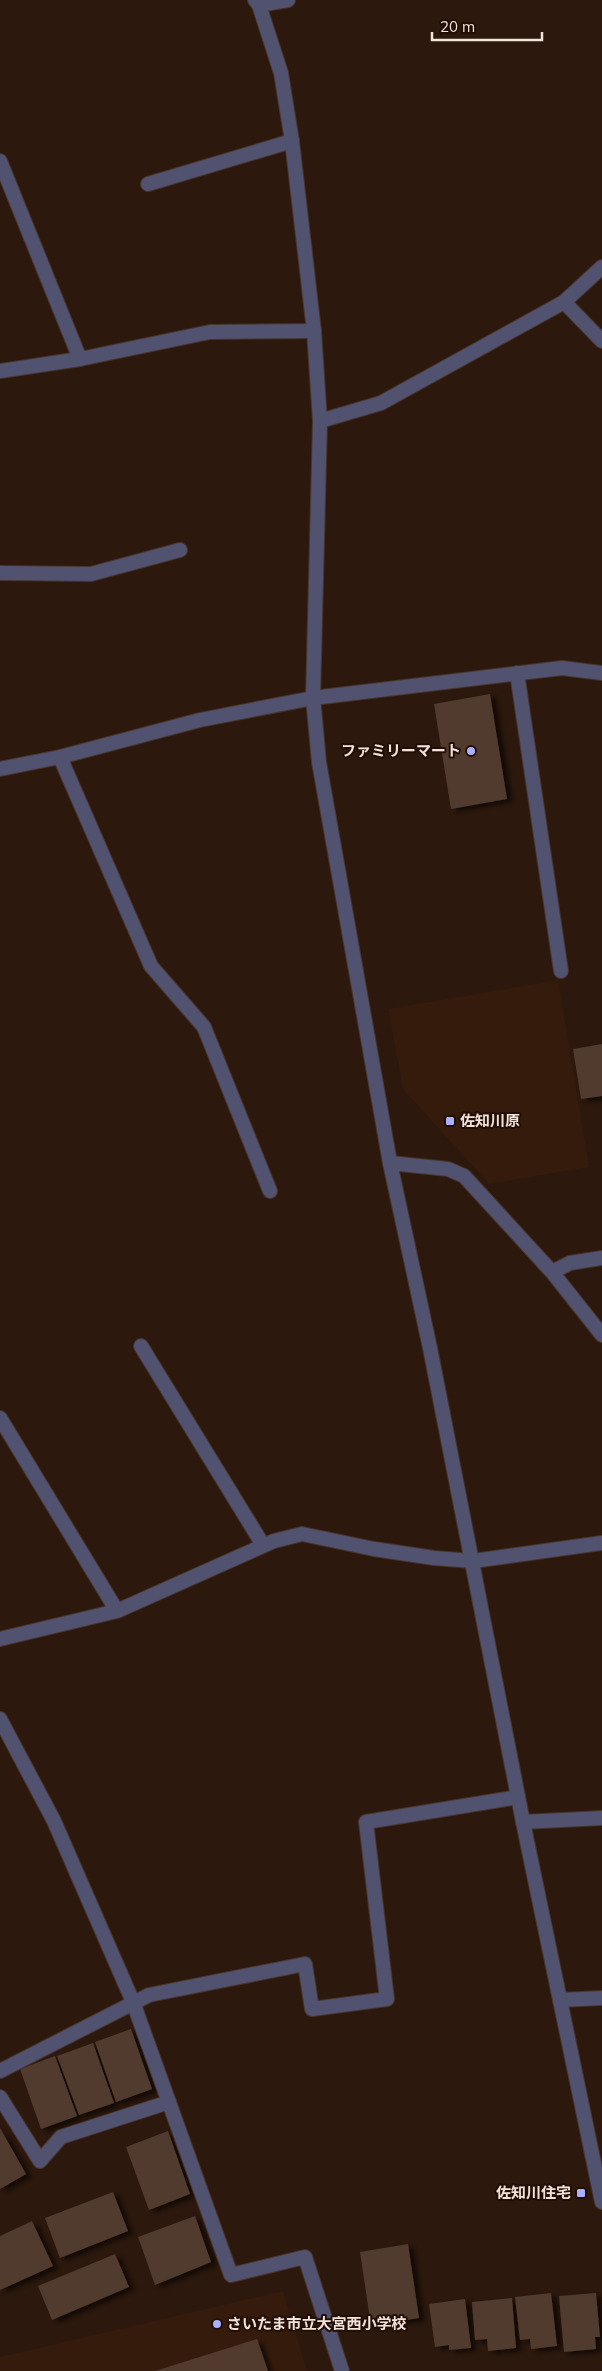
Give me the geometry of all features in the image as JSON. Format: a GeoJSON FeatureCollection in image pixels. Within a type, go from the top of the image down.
{"type":"FeatureCollection","features":[{"type":"Feature","properties":{"kind":"street"},"geometry":{"type":"LineString","coordinates":[[288,0],[257,2],[281,73],[292,141],[314,331],[320,421],[313,698],[319,762],[390,1163],[473,1561],[523,1822],[602,2202]]}},
{"type":"Feature","properties":{"kind":"street"},"geometry":{"type":"LineString","coordinates":[[148,184],[292,141]]}},
{"type":"Feature","properties":{"kind":"street"},"geometry":{"type":"LineString","coordinates":[[0,162],[80,359]]}},
{"type":"Feature","properties":{"kind":"street"},"geometry":{"type":"LineString","coordinates":[[320,421],[381,403],[564,302],[602,267]]}},
{"type":"Feature","properties":{"kind":"street"},"geometry":{"type":"LineString","coordinates":[[564,302],[602,341]]}},
{"type":"Feature","properties":{"kind":"street"},"geometry":{"type":"LineString","coordinates":[[0,371],[80,359],[210,332],[314,331]]}},
{"type":"Feature","properties":{"kind":"street"},"geometry":{"type":"LineString","coordinates":[[0,573],[92,574],[180,550]]}},
{"type":"Feature","properties":{"kind":"street"},"geometry":{"type":"LineString","coordinates":[[0,769],[60,757],[200,720],[313,698],[562,668],[602,673]]}},
{"type":"Feature","properties":{"kind":"street"},"geometry":{"type":"LineString","coordinates":[[517,673],[561,970]]}},
{"type":"Feature","properties":{"kind":"street"},"geometry":{"type":"LineString","coordinates":[[60,757],[151,966],[204,1027],[270,1191]]}},
{"type":"Feature","properties":{"kind":"street"},"geometry":{"type":"LineString","coordinates":[[390,1163],[448,1169],[464,1176],[552,1272],[602,1335]]}},
{"type":"Feature","properties":{"kind":"street"},"geometry":{"type":"LineString","coordinates":[[552,1272],[570,1263],[602,1258]]}},
{"type":"Feature","properties":{"kind":"street"},"geometry":{"type":"LineString","coordinates":[[141,1346],[263,1545]]}},
{"type":"Feature","properties":{"kind":"street"},"geometry":{"type":"LineString","coordinates":[[0,1418],[117,1611]]}},
{"type":"Feature","properties":{"kind":"street"},"geometry":{"type":"LineString","coordinates":[[0,1639],[117,1611],[263,1545],[302,1534],[374,1549],[434,1558],[473,1561],[602,1543]]}},
{"type":"Feature","properties":{"kind":"street"},"geometry":{"type":"LineString","coordinates":[[0,1719],[54,1821],[133,2002],[231,2275],[305,2257],[342,2371]]}},
{"type":"Feature","properties":{"kind":"street"},"geometry":{"type":"LineString","coordinates":[[0,2070],[149,1995],[305,1964],[312,2009],[387,1999],[366,1822],[518,1797]]}},
{"type":"Feature","properties":{"kind":"street"},"geometry":{"type":"LineString","coordinates":[[523,1822],[602,1818]]}},
{"type":"Feature","properties":{"kind":"street"},"geometry":{"type":"LineString","coordinates":[[560,2000],[602,1998]]}},
{"type":"Feature","properties":{"kind":"street"},"geometry":{"type":"LineString","coordinates":[[0,2097],[40,2161],[61,2137],[169,2102]]}},
{"type":"Feature","properties":{"kind":"shaded area"},"geometry":{"type":"Polygon","coordinates":[[[558,980],[589,1167],[489,1184],[403,1089],[388,1009],[558,980]]]}},
{"type":"Feature","properties":{"kind":"shaded area","name":"さいたま市立大宮西小学校"},"geometry":{"type":"Polygon","coordinates":[[[283,2291],[307,2371],[0,2371],[0,2357],[283,2291]]]}},
{"type":"Feature","properties":{"kind":"building","name":"ファミリーマート"},"geometry":{"type":"Polygon","coordinates":[[[490,694],[507,799],[451,809],[434,704],[490,694]]]}},
{"type":"Feature","properties":{"kind":"building"},"geometry":{"type":"Polygon","coordinates":[[[602,1044],[602,1096],[581,1099],[573,1049],[602,1044]]]}},
{"type":"Feature","properties":{"kind":"building"},"geometry":{"type":"Polygon","coordinates":[[[131,2029],[152,2089],[116,2102],[95,2042],[131,2029]]]}},
{"type":"Feature","properties":{"kind":"building"},"geometry":{"type":"Polygon","coordinates":[[[93,2043],[114,2103],[79,2115],[57,2056],[93,2043]]]}},
{"type":"Feature","properties":{"kind":"building"},"geometry":{"type":"Polygon","coordinates":[[[55,2056],[77,2116],[41,2129],[20,2069],[55,2056]]]}},
{"type":"Feature","properties":{"kind":"building"},"geometry":{"type":"Polygon","coordinates":[[[0,2128],[26,2174],[0,2189],[0,2128]]]}},
{"type":"Feature","properties":{"kind":"building"},"geometry":{"type":"Polygon","coordinates":[[[168,2131],[190,2194],[149,2210],[126,2147],[168,2131]]]}},
{"type":"Feature","properties":{"kind":"building"},"geometry":{"type":"Polygon","coordinates":[[[113,2192],[128,2231],[60,2258],[45,2218],[113,2192]]]}},
{"type":"Feature","properties":{"kind":"building"},"geometry":{"type":"Polygon","coordinates":[[[195,2216],[211,2262],[155,2285],[138,2237],[195,2216]]]}},
{"type":"Feature","properties":{"kind":"building"},"geometry":{"type":"Polygon","coordinates":[[[32,2221],[53,2266],[0,2290],[0,2236],[32,2221]]]}},
{"type":"Feature","properties":{"kind":"building"},"geometry":{"type":"Polygon","coordinates":[[[408,2244],[419,2318],[371,2326],[360,2252],[408,2244]]]}},
{"type":"Feature","properties":{"kind":"building"},"geometry":{"type":"Polygon","coordinates":[[[115,2254],[129,2287],[52,2320],[38,2286],[115,2254]]]}},
{"type":"Feature","properties":{"kind":"building"},"geometry":{"type":"Polygon","coordinates":[[[551,2293],[557,2346],[531,2349],[530,2339],[520,2340],[515,2297],[551,2293]]]}},
{"type":"Feature","properties":{"kind":"building"},"geometry":{"type":"Polygon","coordinates":[[[596,2293],[600,2337],[595,2337],[596,2349],[564,2352],[559,2296],[596,2293]]]}},
{"type":"Feature","properties":{"kind":"building"},"geometry":{"type":"Polygon","coordinates":[[[512,2298],[516,2348],[488,2351],[487,2339],[475,2340],[472,2302],[512,2298]]]}},
{"type":"Feature","properties":{"kind":"building"},"geometry":{"type":"Polygon","coordinates":[[[465,2299],[471,2348],[449,2350],[449,2345],[435,2347],[429,2304],[465,2299]]]}},
{"type":"Feature","properties":{"kind":"building"},"geometry":{"type":"Polygon","coordinates":[[[257,2339],[268,2371],[155,2371],[257,2339]]]}},
{"type":"Feature","properties":{"kind":"place","name":"ファミリーマート"},"geometry":{"type":"Point","coordinates":[471,751]}},
{"type":"Feature","properties":{"kind":"place","name":"佐知川原"},"geometry":{"type":"Point","coordinates":[450,1121]}},
{"type":"Feature","properties":{"kind":"place","name":"佐知川住宅"},"geometry":{"type":"Point","coordinates":[581,2193]}},
{"type":"Feature","properties":{"kind":"place","name":"さいたま市立大宮西小学校"},"geometry":{"type":"Point","coordinates":[217,2324]}}]}
